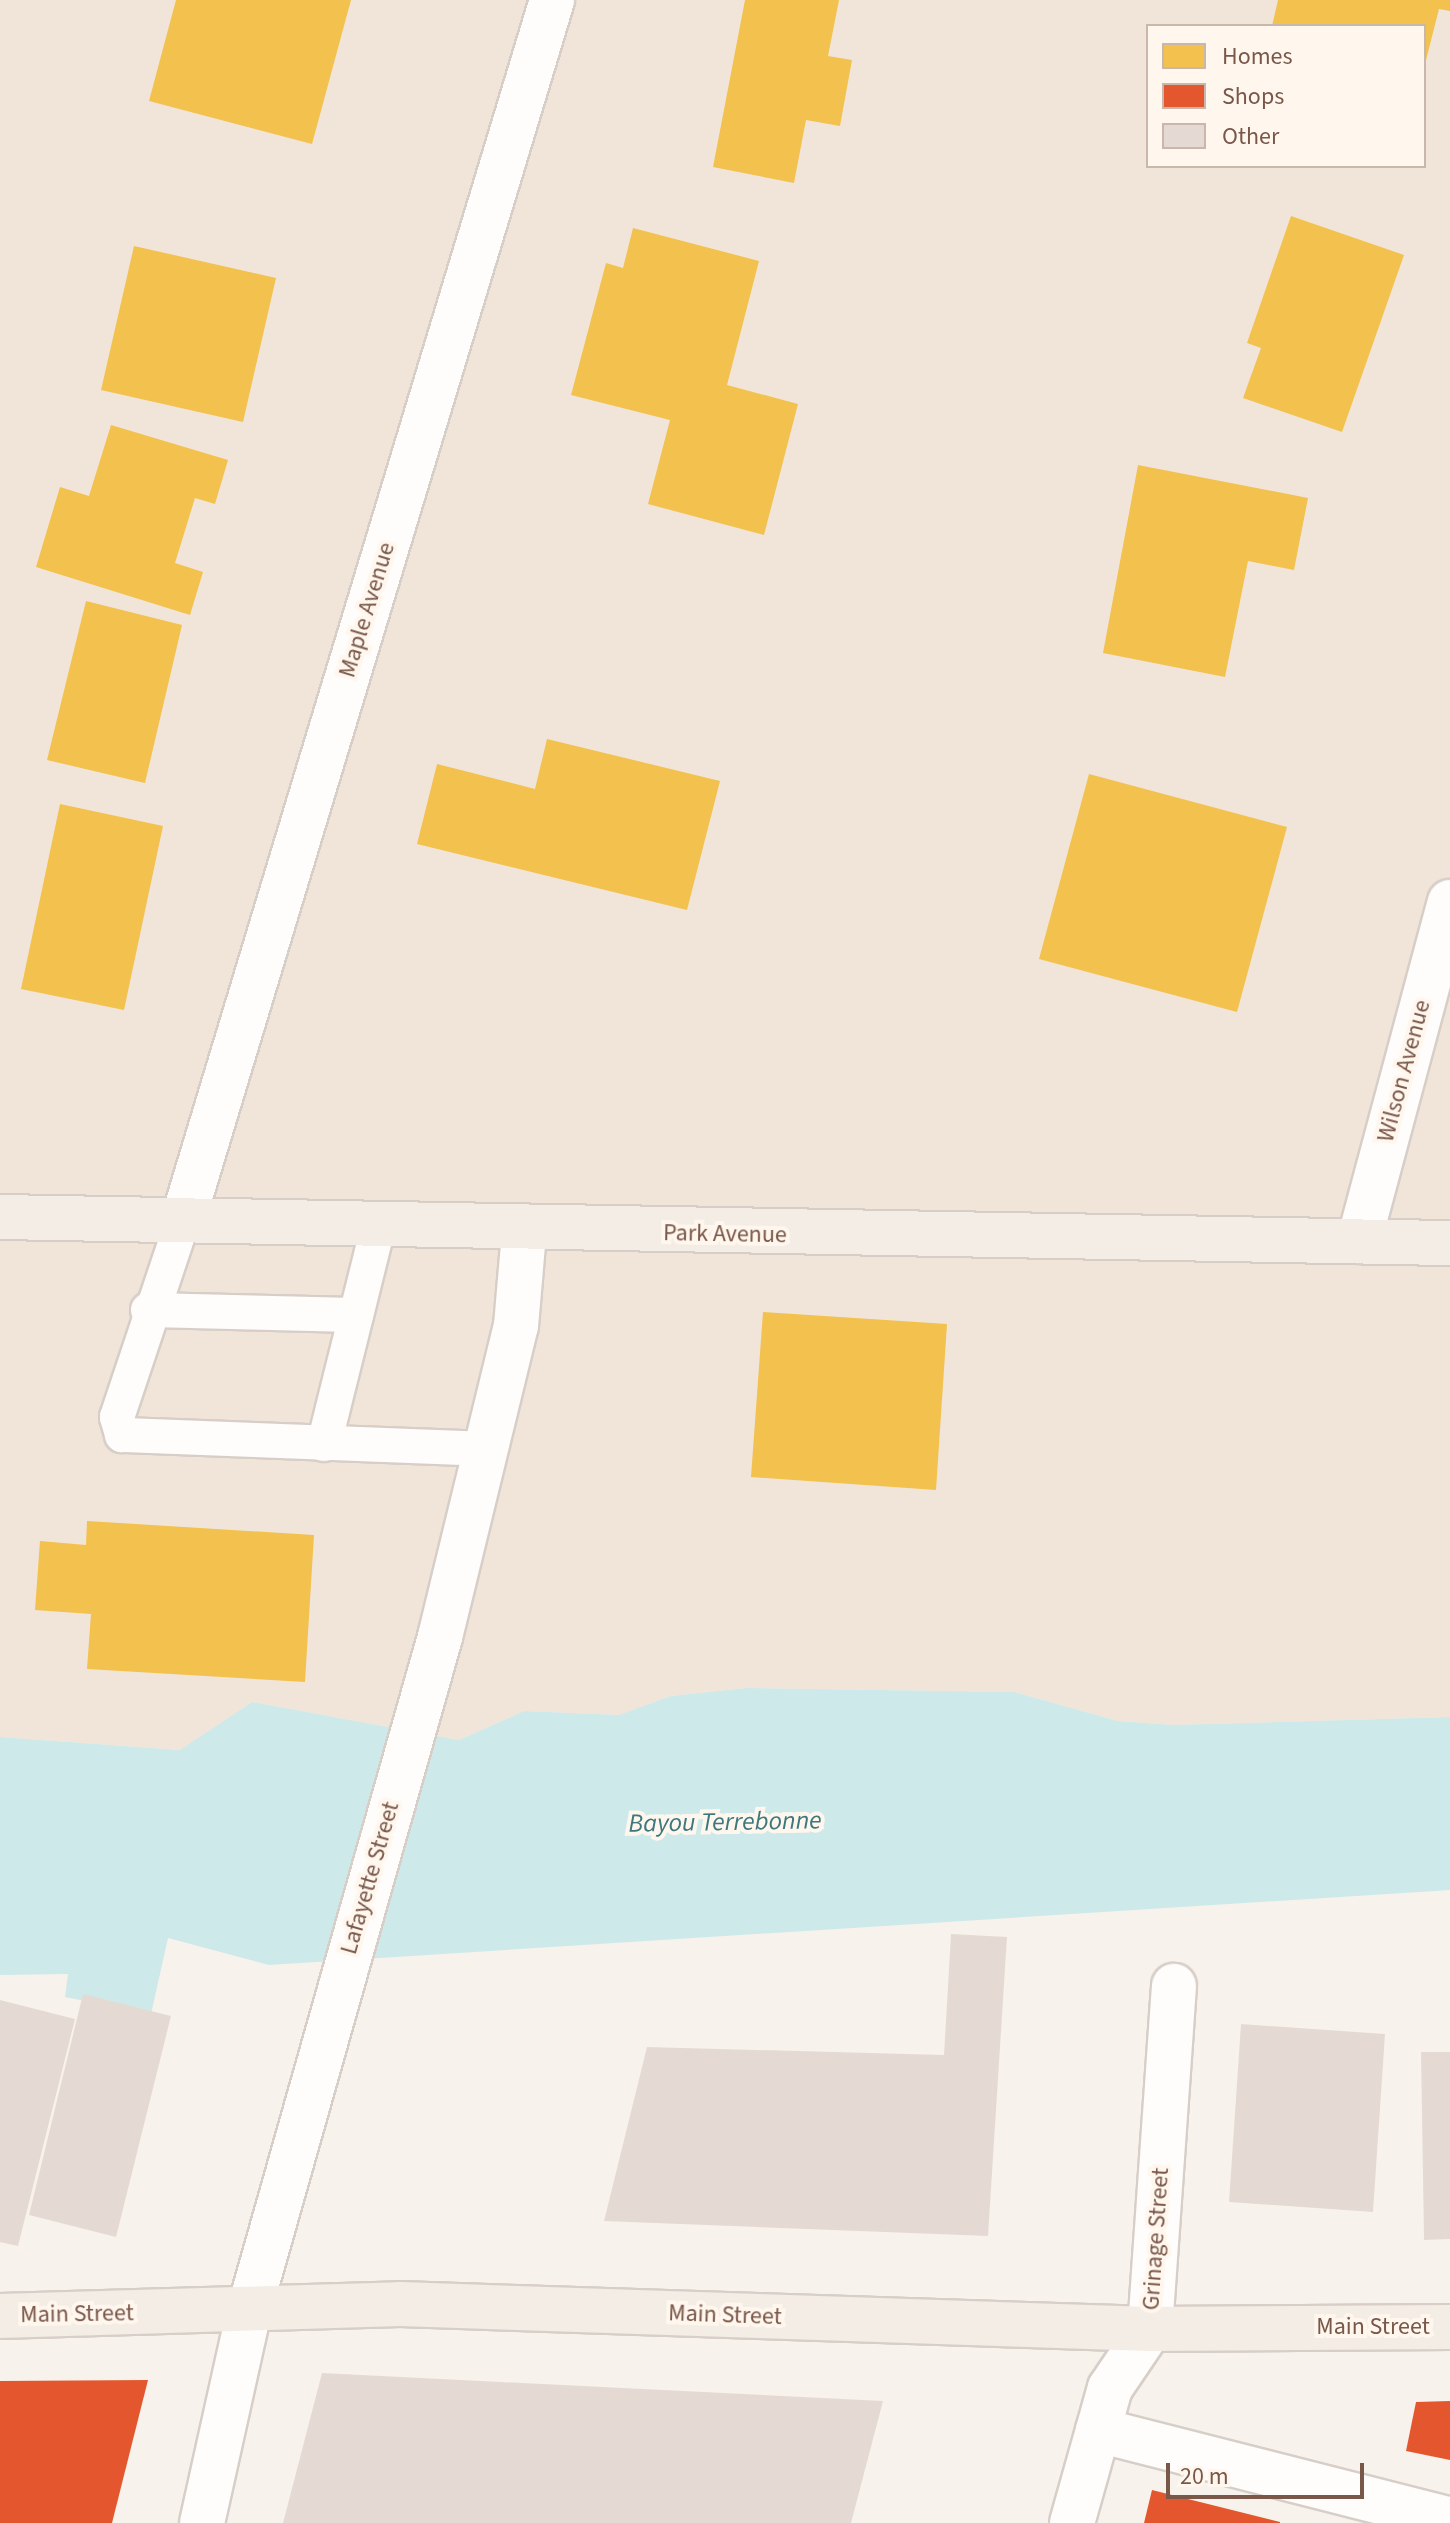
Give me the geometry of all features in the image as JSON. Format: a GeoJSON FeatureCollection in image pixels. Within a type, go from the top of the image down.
{"type":"FeatureCollection","features":[{"type":"Feature","properties":{"kind":"main road","name":"Park Avenue"},"geometry":{"type":"LineString","coordinates":[[0,1217],[524,1232],[1450,1243]]}},
{"type":"Feature","properties":{"kind":"main road","name":"Main Street"},"geometry":{"type":"LineString","coordinates":[[0,2316],[249,2311],[400,2304],[1150,2329],[1450,2327]]}},
{"type":"Feature","properties":{"kind":"street","name":"Maple Avenue"},"geometry":{"type":"LineString","coordinates":[[183,1220],[552,0]]}},
{"type":"Feature","properties":{"kind":"street","name":"Wilson Avenue"},"geometry":{"type":"LineString","coordinates":[[1359,1241],[1450,902]]}},
{"type":"Feature","properties":{"kind":"street","name":"Lafayette Street"},"geometry":{"type":"LineString","coordinates":[[202,2523],[249,2311],[440,1637],[516,1326],[524,1232]]}},
{"type":"Feature","properties":{"kind":"street","name":"Grinage Street"},"geometry":{"type":"LineString","coordinates":[[1072,2523],[1110,2388],[1150,2329],[1174,1986]]}},
{"type":"Feature","properties":{"kind":"street"},"geometry":{"type":"LineString","coordinates":[[1098,2430],[1450,2520]]}},
{"type":"Feature","properties":{"kind":"lane"},"geometry":{"type":"LineString","coordinates":[[183,1220],[148,1310],[117,1417],[122,1435],[485,1449]]}},
{"type":"Feature","properties":{"kind":"lane"},"geometry":{"type":"LineString","coordinates":[[324,1444],[378,1227]]}},
{"type":"Feature","properties":{"kind":"lane"},"geometry":{"type":"LineString","coordinates":[[148,1310],[356,1315]]}},
{"type":"Feature","properties":{"kind":"shaded area"},"geometry":{"type":"Polygon","coordinates":[[[0,0],[1450,0],[1450,1717],[1173,1725],[1118,1721],[1014,1692],[746,1688],[671,1696],[620,1715],[524,1711],[459,1740],[252,1702],[181,1750],[0,1737],[0,0]]]}},
{"type":"Feature","properties":{"kind":"water","name":"Bayou Terrebonne"},"geometry":{"type":"Polygon","coordinates":[[[746,1688],[1014,1692],[1118,1721],[1173,1725],[1450,1717],[1450,1890],[269,1965],[168,1938],[151,2014],[65,1997],[68,1974],[0,1975],[0,1737],[180,1750],[252,1702],[459,1740],[524,1711],[619,1715],[671,1696],[746,1688]]]}},
{"type":"Feature","properties":{"kind":"building: Homes"},"geometry":{"type":"Polygon","coordinates":[[[176,0],[351,0],[312,144],[149,101],[176,0]]]}},
{"type":"Feature","properties":{"kind":"building: Homes"},"geometry":{"type":"Polygon","coordinates":[[[745,0],[839,0],[828,56],[852,60],[840,126],[806,120],[794,183],[713,167],[745,0]]]}},
{"type":"Feature","properties":{"kind":"building: Homes"},"geometry":{"type":"Polygon","coordinates":[[[1278,0],[1450,0],[1450,11],[1439,9],[1426,60],[1426,24],[1272,24],[1278,0]]]}},
{"type":"Feature","properties":{"kind":"building: Homes"},"geometry":{"type":"Polygon","coordinates":[[[1291,216],[1404,255],[1342,432],[1243,398],[1261,348],[1247,343],[1291,216]]]}},
{"type":"Feature","properties":{"kind":"building: Homes"},"geometry":{"type":"Polygon","coordinates":[[[633,228],[759,261],[727,385],[798,404],[764,535],[648,504],[670,420],[571,395],[606,263],[623,268],[633,228]]]}},
{"type":"Feature","properties":{"kind":"building: Homes"},"geometry":{"type":"Polygon","coordinates":[[[134,246],[276,278],[243,422],[101,390],[134,246]]]}},
{"type":"Feature","properties":{"kind":"building: Homes"},"geometry":{"type":"Polygon","coordinates":[[[111,425],[228,460],[215,504],[195,498],[175,563],[203,572],[190,615],[36,567],[60,487],[89,496],[111,425]]]}},
{"type":"Feature","properties":{"kind":"building: Homes"},"geometry":{"type":"Polygon","coordinates":[[[1138,465],[1308,498],[1294,570],[1248,561],[1225,677],[1103,653],[1138,465]]]}},
{"type":"Feature","properties":{"kind":"building: Homes"},"geometry":{"type":"Polygon","coordinates":[[[86,601],[182,625],[145,783],[47,760],[86,601]]]}},
{"type":"Feature","properties":{"kind":"building: Homes"},"geometry":{"type":"Polygon","coordinates":[[[547,739],[720,781],[687,910],[417,844],[437,764],[535,789],[547,739]]]}},
{"type":"Feature","properties":{"kind":"building: Homes"},"geometry":{"type":"Polygon","coordinates":[[[1089,774],[1287,827],[1237,1012],[1039,959],[1089,774]]]}},
{"type":"Feature","properties":{"kind":"building: Homes"},"geometry":{"type":"Polygon","coordinates":[[[60,804],[163,826],[124,1010],[21,989],[60,804]]]}},
{"type":"Feature","properties":{"kind":"building: Homes"},"geometry":{"type":"Polygon","coordinates":[[[763,1312],[947,1324],[936,1490],[751,1477],[763,1312]]]}},
{"type":"Feature","properties":{"kind":"building: Homes"},"geometry":{"type":"Polygon","coordinates":[[[87,1521],[314,1535],[305,1682],[87,1669],[91,1614],[35,1610],[40,1541],[86,1545],[87,1521]]]}},
{"type":"Feature","properties":{"kind":"building: Shops"},"geometry":{"type":"Polygon","coordinates":[[[148,2380],[112,2523],[0,2523],[0,2381],[148,2380]]]}},
{"type":"Feature","properties":{"kind":"building: Shops"},"geometry":{"type":"Polygon","coordinates":[[[1450,2401],[1450,2460],[1406,2451],[1416,2402],[1450,2401]]]}},
{"type":"Feature","properties":{"kind":"building: Shops"},"geometry":{"type":"Polygon","coordinates":[[[1152,2490],[1280,2522],[1280,2523],[1144,2523],[1152,2490]]]}},
{"type":"Feature","properties":{"kind":"building: Other"},"geometry":{"type":"Polygon","coordinates":[[[951,1934],[1007,1937],[988,2236],[604,2221],[647,2047],[944,2055],[951,1934]]]}},
{"type":"Feature","properties":{"kind":"building: Other"},"geometry":{"type":"Polygon","coordinates":[[[83,1994],[171,2016],[116,2237],[29,2215],[83,1994]]]}},
{"type":"Feature","properties":{"kind":"building: Other"},"geometry":{"type":"Polygon","coordinates":[[[0,2000],[75,2019],[18,2246],[0,2242],[0,2000]]]}},
{"type":"Feature","properties":{"kind":"building: Other"},"geometry":{"type":"Polygon","coordinates":[[[1241,2024],[1385,2034],[1373,2212],[1229,2202],[1241,2024]]]}},
{"type":"Feature","properties":{"kind":"building: Other"},"geometry":{"type":"Polygon","coordinates":[[[1421,2052],[1450,2052],[1450,2239],[1424,2240],[1421,2052]]]}},
{"type":"Feature","properties":{"kind":"building: Other"},"geometry":{"type":"Polygon","coordinates":[[[322,2373],[883,2401],[851,2523],[283,2523],[322,2373]]]}}]}
